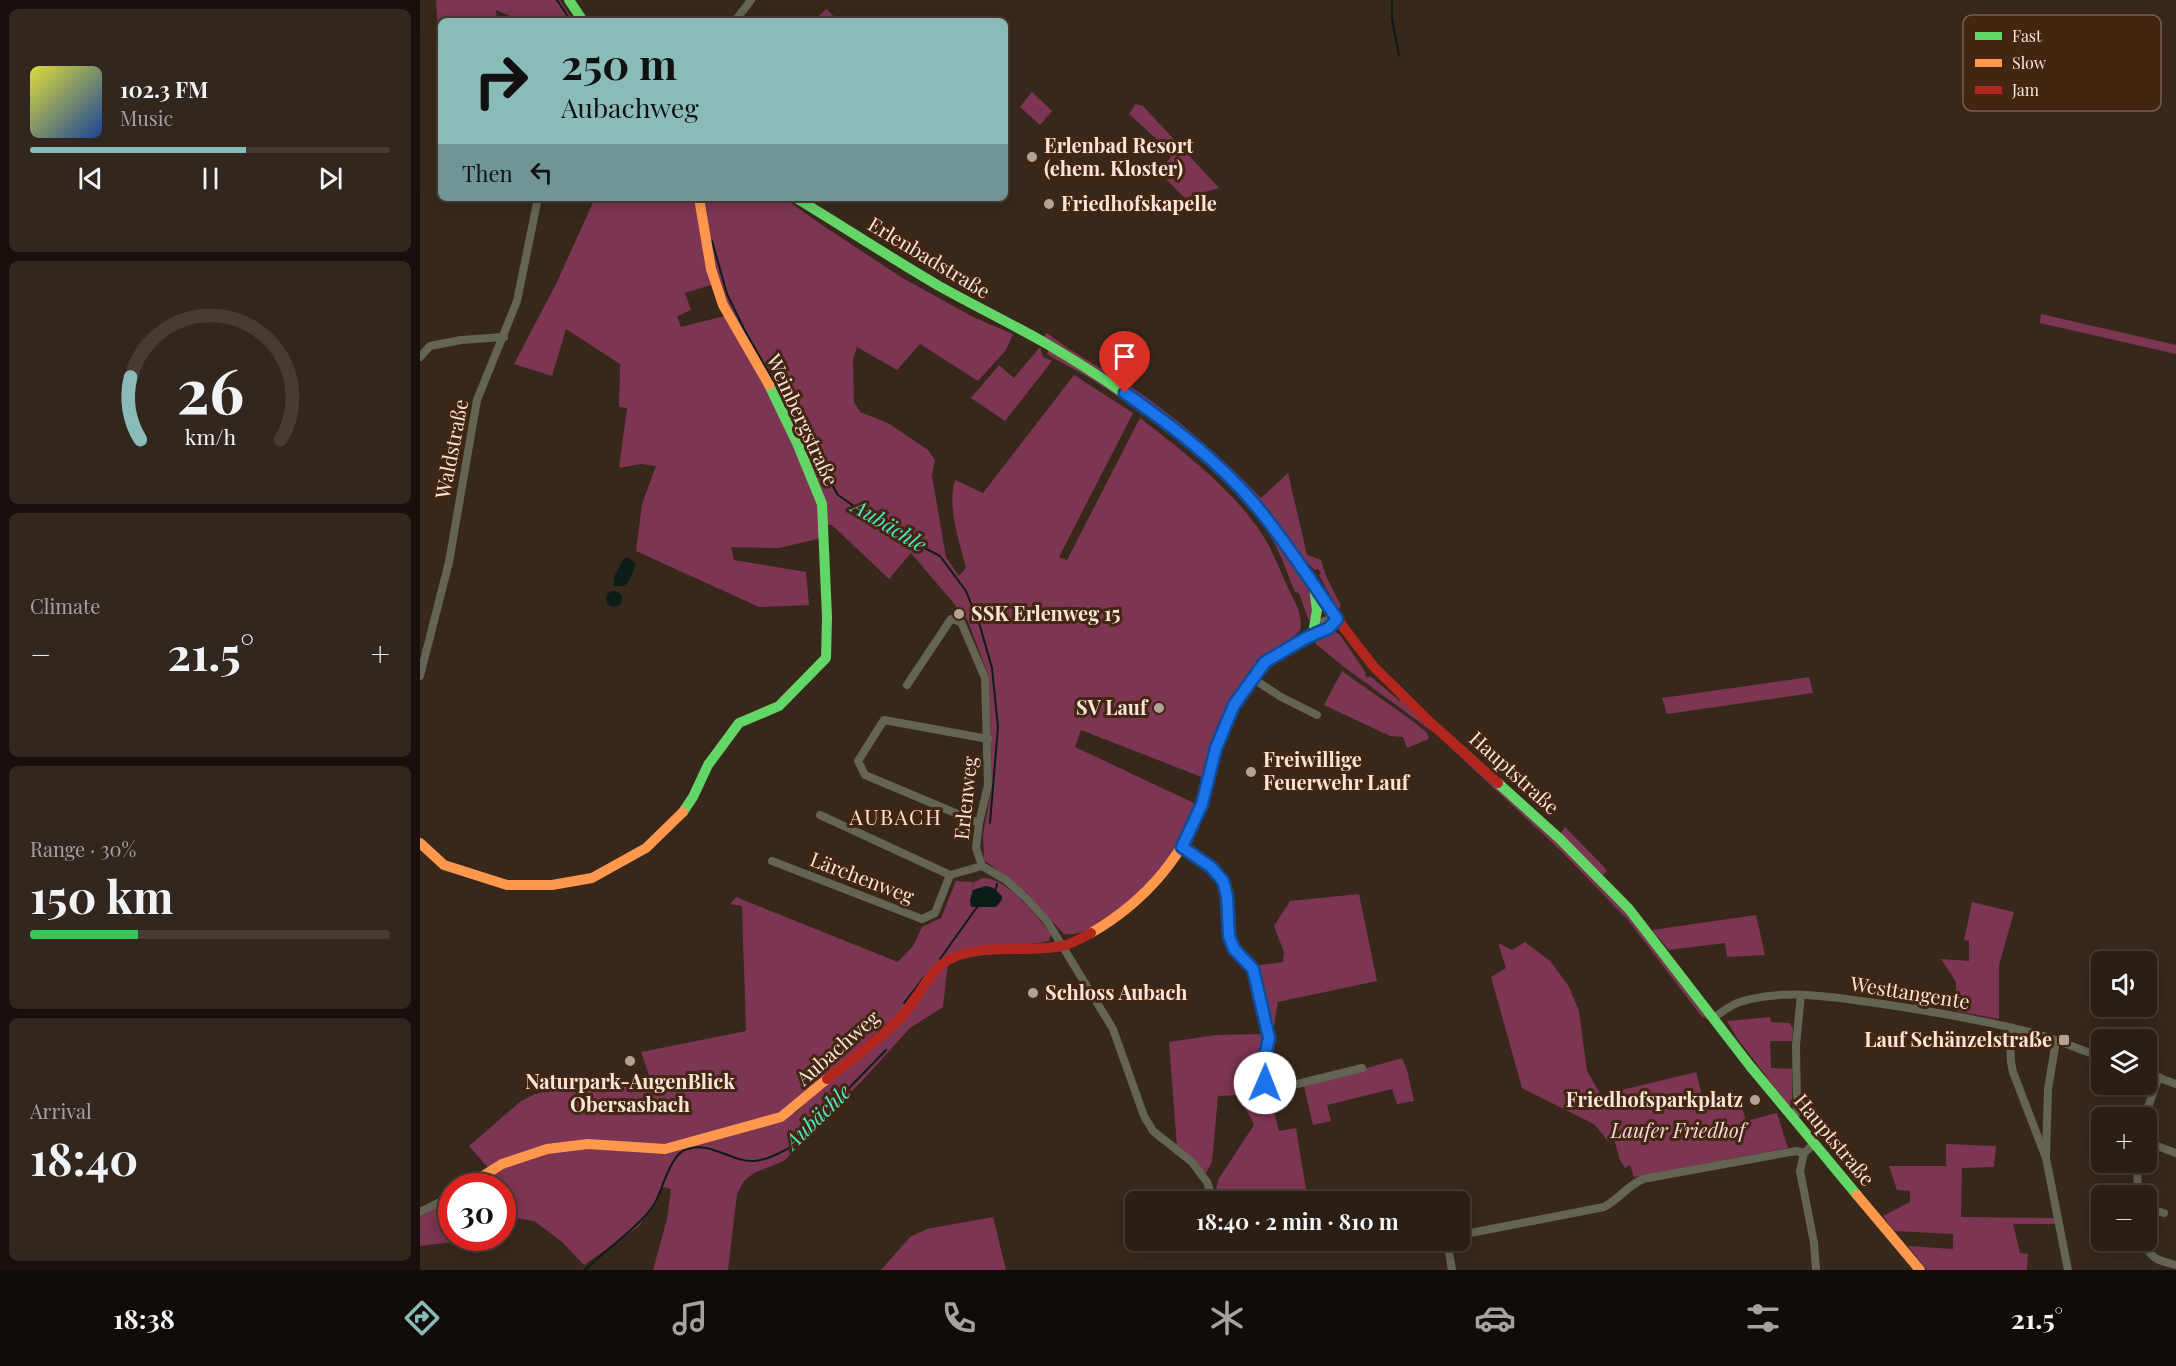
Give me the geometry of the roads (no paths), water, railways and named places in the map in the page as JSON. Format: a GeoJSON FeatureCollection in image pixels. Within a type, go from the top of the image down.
{"type":"FeatureCollection","features":[{"type":"Feature","properties":{"kind":"street"},"geometry":{"type":"LineString","coordinates":[[569,0],[581,18]]}},
{"type":"Feature","properties":{"kind":"street"},"geometry":{"type":"LineString","coordinates":[[737,18],[751,0]]}},
{"type":"Feature","properties":{"kind":"street","name":"Waldstraße"},"geometry":{"type":"LineString","coordinates":[[420,676],[449,562],[477,400],[517,300],[537,201]]}},
{"type":"Feature","properties":{"kind":"street","name":"Weinbergstraße"},"geometry":{"type":"LineString","coordinates":[[420,843],[444,865],[507,885],[552,885],[592,878],[641,853],[682,813],[693,797],[708,765],[739,723],[779,706],[826,658],[827,617],[822,504],[797,443],[768,382],[723,305],[711,269],[700,201]]}},
{"type":"Feature","properties":{"kind":"street","name":"Erlenbadstraße"},"geometry":{"type":"LineString","coordinates":[[801,201],[939,286],[1047,344]]}},
{"type":"Feature","properties":{"kind":"street"},"geometry":{"type":"LineString","coordinates":[[420,357],[430,346],[461,340],[504,337]]}},
{"type":"Feature","properties":{"kind":"street","name":"Hauptstraße"},"geometry":{"type":"LineString","coordinates":[[1047,344],[1132,398],[1206,456],[1256,506],[1374,667],[1399,693],[1604,882],[1656,942],[1792,1118],[1920,1270]]}},
{"type":"Feature","properties":{"kind":"street"},"geometry":{"type":"LineString","coordinates":[[1314,585],[1317,610],[1314,627]]}},
{"type":"Feature","properties":{"kind":"street","name":"Erlenweg"},"geometry":{"type":"LineString","coordinates":[[907,685],[951,619],[961,622],[985,678],[988,785],[976,848],[982,866],[1006,880],[1026,897],[1047,921],[1113,1029],[1144,1116],[1153,1131],[1192,1162],[1207,1182],[1210,1191]]}},
{"type":"Feature","properties":{"kind":"street"},"geometry":{"type":"LineString","coordinates":[[1314,627],[1324,621],[1337,619]]}},
{"type":"Feature","properties":{"kind":"street","name":"Aubachweg"},"geometry":{"type":"LineString","coordinates":[[488,1173],[502,1164],[548,1149],[588,1144],[665,1149],[781,1117],[798,1107],[825,1080],[883,1035],[911,1006],[933,973],[945,962],[957,957],[984,952],[1063,946],[1096,930],[1119,915],[1141,898],[1182,847],[1202,804],[1216,748],[1234,705],[1252,678],[1265,662],[1306,638],[1329,628],[1337,619]]}},
{"type":"Feature","properties":{"kind":"street","name":"Aubachweg"},"geometry":{"type":"LineString","coordinates":[[1306,638],[1314,627]]}},
{"type":"Feature","properties":{"kind":"street"},"geometry":{"type":"LineString","coordinates":[[1252,678],[1281,697],[1317,715]]}},
{"type":"Feature","properties":{"kind":"street"},"geometry":{"type":"LineString","coordinates":[[979,823],[865,775],[858,761],[884,720],[988,739]]}},
{"type":"Feature","properties":{"kind":"street"},"geometry":{"type":"LineString","coordinates":[[820,815],[950,875],[982,866]]}},
{"type":"Feature","properties":{"kind":"street"},"geometry":{"type":"LineString","coordinates":[[1182,847],[1211,867],[1223,881],[1227,896],[1229,936],[1234,949],[1253,969],[1269,1038],[1263,1065],[1265,1083],[1277,1089],[1362,1068]]}},
{"type":"Feature","properties":{"kind":"street","name":"Lärchenweg"},"geometry":{"type":"LineString","coordinates":[[772,861],[922,919],[936,914],[950,875]]}},
{"type":"Feature","properties":{"kind":"street"},"geometry":{"type":"LineString","coordinates":[[1792,1118],[1796,1114],[1797,1106],[1796,1045],[1801,995]]}},
{"type":"Feature","properties":{"kind":"street","name":"Westtangente"},"geometry":{"type":"LineString","coordinates":[[1713,1018],[1737,1002],[1763,997],[1801,995],[1913,1009],[2009,1027],[2091,1053]]}},
{"type":"Feature","properties":{"kind":"street"},"geometry":{"type":"LineString","coordinates":[[2009,1027],[2013,1072],[2046,1158],[2068,1270]]}},
{"type":"Feature","properties":{"kind":"street"},"geometry":{"type":"LineString","coordinates":[[2046,1158],[2048,1089],[2056,1041]]}},
{"type":"Feature","properties":{"kind":"street"},"geometry":{"type":"LineString","coordinates":[[2148,1107],[2159,1077],[2176,1084]]}},
{"type":"Feature","properties":{"kind":"street"},"geometry":{"type":"LineString","coordinates":[[1814,1144],[1804,1153],[1800,1171],[1814,1243],[1816,1270]]}},
{"type":"Feature","properties":{"kind":"street"},"geometry":{"type":"LineString","coordinates":[[2157,1146],[2176,1153]]}},
{"type":"Feature","properties":{"kind":"street"},"geometry":{"type":"LineString","coordinates":[[1470,1233],[1604,1208],[1614,1202],[1631,1184],[1642,1179],[1754,1158],[1804,1153]]}},
{"type":"Feature","properties":{"kind":"street"},"geometry":{"type":"LineString","coordinates":[[420,1212],[438,1203]]}},
{"type":"Feature","properties":{"kind":"street"},"geometry":{"type":"LineString","coordinates":[[2157,1211],[2164,1213]]}},
{"type":"Feature","properties":{"kind":"street"},"geometry":{"type":"LineString","coordinates":[[1449,1251],[1452,1270]]}},
{"type":"Feature","properties":{"kind":"street"},"geometry":{"type":"LineString","coordinates":[[2148,1251],[2150,1256],[2157,1260],[2176,1264]]}},
{"type":"Feature","properties":{"kind":"waterway","name":"Aubächle"},"geometry":{"type":"LineString","coordinates":[[557,0],[569,18]]}},
{"type":"Feature","properties":{"kind":"waterway"},"geometry":{"type":"LineString","coordinates":[[1392,0],[1392,19],[1399,55]]}},
{"type":"Feature","properties":{"kind":"waterway","name":"Aubächle"},"geometry":{"type":"LineString","coordinates":[[712,241],[727,294],[744,329],[838,495],[881,525],[940,556],[966,591],[980,626],[992,668],[998,727],[990,823]]}},
{"type":"Feature","properties":{"kind":"waterway","name":"Aubächle"},"geometry":{"type":"LineString","coordinates":[[995,892],[997,884]]}},
{"type":"Feature","properties":{"kind":"waterway","name":"Aubächle"},"geometry":{"type":"LineString","coordinates":[[940,959],[977,907]]}},
{"type":"Feature","properties":{"kind":"waterway","name":"Aubächle"},"geometry":{"type":"LineString","coordinates":[[904,1003],[924,977]]}},
{"type":"Feature","properties":{"kind":"waterway","name":"Aubächle"},"geometry":{"type":"LineString","coordinates":[[585,1270],[649,1211],[655,1203],[672,1164],[681,1152],[696,1147],[705,1148],[746,1161],[765,1159],[779,1153],[793,1146],[886,1050]]}},
{"type":"Feature","properties":{"kind":"place","name":"Erlenbad Resort (ehem. Kloster)"},"geometry":{"type":"Point","coordinates":[1032,157]}},
{"type":"Feature","properties":{"kind":"place","name":"Friedhofskapelle"},"geometry":{"type":"Point","coordinates":[1049,204]}},
{"type":"Feature","properties":{"kind":"place","name":"SSK Erlenweg 15"},"geometry":{"type":"Point","coordinates":[959,614]}},
{"type":"Feature","properties":{"kind":"place","name":"SV Lauf"},"geometry":{"type":"Point","coordinates":[1159,708]}},
{"type":"Feature","properties":{"kind":"place","name":"Freiwillige Feuerwehr Lauf"},"geometry":{"type":"Point","coordinates":[1251,772]}},
{"type":"Feature","properties":{"kind":"place","name":"Schloss Aubach"},"geometry":{"type":"Point","coordinates":[1033,993]}},
{"type":"Feature","properties":{"kind":"place","name":"Lauf Schänzelstraße"},"geometry":{"type":"Point","coordinates":[2064,1040]}},
{"type":"Feature","properties":{"kind":"place","name":"Naturpark-AugenBlick Obersasbach"},"geometry":{"type":"Point","coordinates":[630,1061]}},
{"type":"Feature","properties":{"kind":"place","name":"Friedhofsparkplatz"},"geometry":{"type":"Point","coordinates":[1755,1100]}},
{"type":"Feature","properties":{"kind":"district","name":"AUBACH"},"geometry":{"type":"Point","coordinates":[896,818]}},
{"type":"Feature","properties":{"kind":"park label","name":"Laufer Friedhof"},"geometry":{"type":"Point","coordinates":[1678,1131]}}]}
